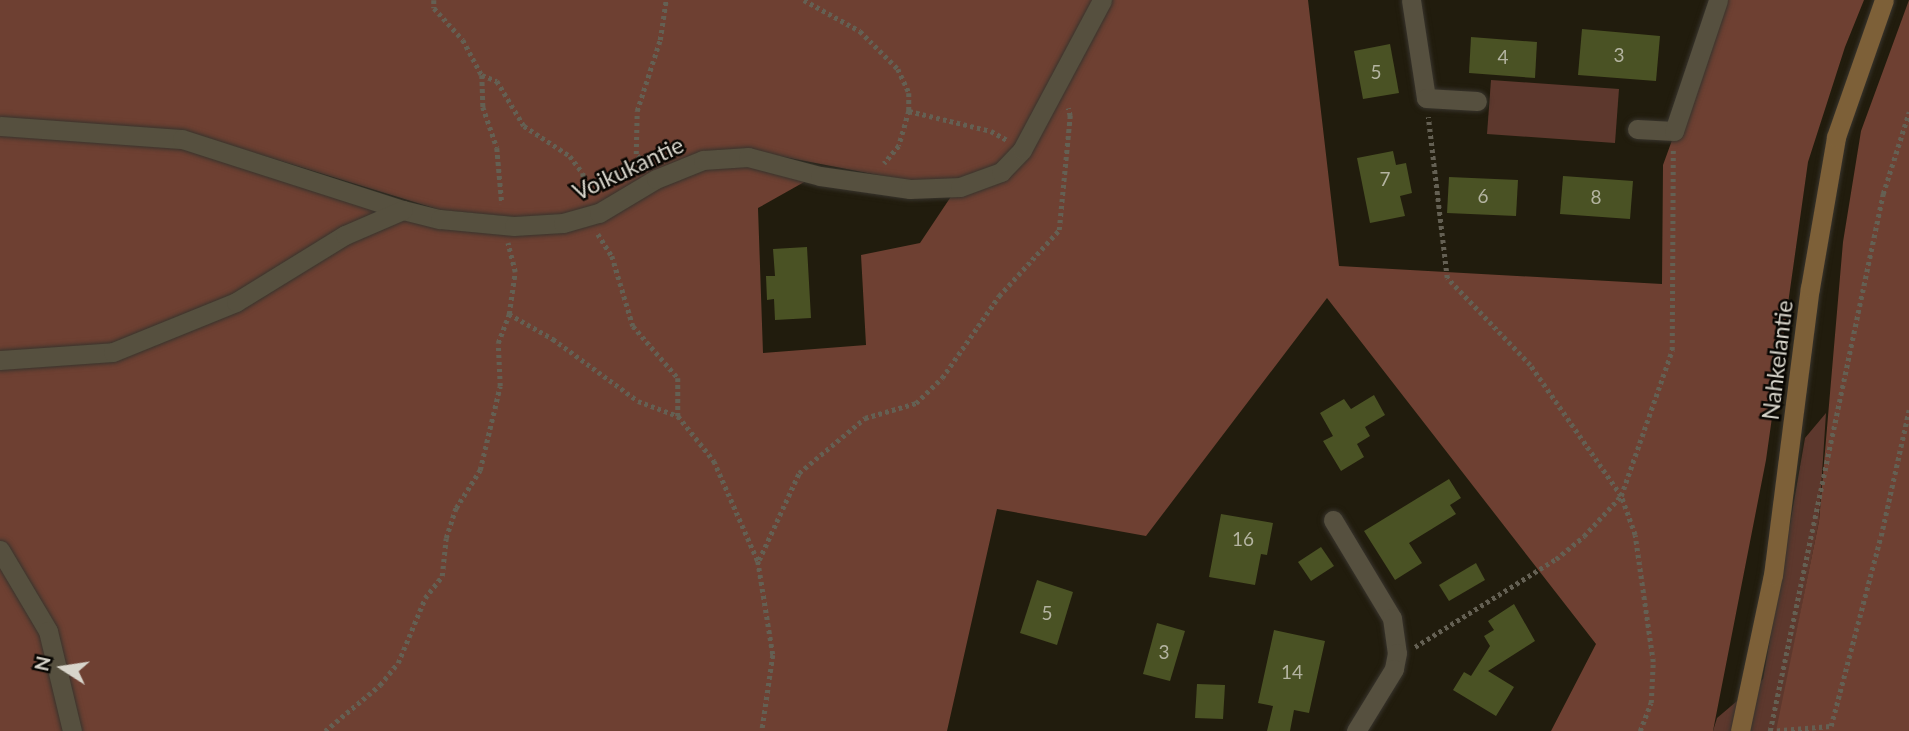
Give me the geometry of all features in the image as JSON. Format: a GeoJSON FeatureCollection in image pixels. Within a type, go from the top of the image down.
{"type":"FeatureCollection","features":[{"type":"Feature","properties":{"kind":"main road","name":"Nahkelantie"},"geometry":{"type":"LineString","coordinates":[[1740,731],[1773,575],[1810,288],[1836,137],[1884,0]]}},
{"type":"Feature","properties":{"kind":"street","name":"Voikukantie"},"geometry":{"type":"LineString","coordinates":[[0,125],[182,139],[403,210],[440,219],[503,225],[563,223],[599,213],[656,179],[703,160],[748,157],[820,176],[867,183],[911,189],[960,187],[1001,172],[1022,150],[1102,0]]}},
{"type":"Feature","properties":{"kind":"street"},"geometry":{"type":"LineString","coordinates":[[1411,0],[1426,98],[1477,101]]}},
{"type":"Feature","properties":{"kind":"street"},"geometry":{"type":"LineString","coordinates":[[1637,129],[1674,131],[1718,0]]}},
{"type":"Feature","properties":{"kind":"street"},"geometry":{"type":"LineString","coordinates":[[0,360],[113,352],[236,302],[345,235],[403,210]]}},
{"type":"Feature","properties":{"kind":"street"},"geometry":{"type":"LineString","coordinates":[[1334,520],[1392,618],[1397,653],[1394,669],[1356,731]]}},
{"type":"Feature","properties":{"kind":"street"},"geometry":{"type":"LineString","coordinates":[[0,550],[48,631],[72,731]]}},
{"type":"Feature","properties":{"kind":"path"},"geometry":{"type":"LineString","coordinates":[[324,731],[380,685],[398,663],[425,598],[442,576],[446,538],[456,508],[480,470],[500,386],[498,343],[509,314],[515,272],[503,225],[497,148],[484,107],[482,75],[463,40],[434,8],[434,0]]}},
{"type":"Feature","properties":{"kind":"path"},"geometry":{"type":"LineString","coordinates":[[656,179],[636,154],[637,111],[660,40],[666,0]]}},
{"type":"Feature","properties":{"kind":"path"},"geometry":{"type":"LineString","coordinates":[[804,0],[860,31],[898,69],[909,93],[909,111],[899,146],[867,183]]}},
{"type":"Feature","properties":{"kind":"path"},"geometry":{"type":"LineString","coordinates":[[482,75],[497,81],[524,126],[570,156],[583,173],[587,216],[612,256],[633,326],[678,378],[678,416]]}},
{"type":"Feature","properties":{"kind":"path"},"geometry":{"type":"LineString","coordinates":[[758,561],[799,473],[865,418],[916,403],[934,387],[999,296],[1059,230],[1070,116],[1065,94],[1056,87]]}},
{"type":"Feature","properties":{"kind":"path"},"geometry":{"type":"LineString","coordinates":[[1426,98],[1447,278],[1530,365],[1620,496],[1635,535],[1653,662],[1651,703],[1640,731]]}},
{"type":"Feature","properties":{"kind":"path"},"geometry":{"type":"LineString","coordinates":[[909,111],[991,131],[1022,150]]}},
{"type":"Feature","properties":{"kind":"path"},"geometry":{"type":"LineString","coordinates":[[1909,112],[1883,194],[1770,731],[1831,726],[1881,536],[1909,410]]}},
{"type":"Feature","properties":{"kind":"path"},"geometry":{"type":"LineString","coordinates":[[1397,653],[1427,642],[1556,559],[1584,536],[1620,496],[1672,351],[1674,131]]}},
{"type":"Feature","properties":{"kind":"path"},"geometry":{"type":"LineString","coordinates":[[509,314],[553,339],[638,401],[678,416],[714,461],[758,561],[773,655],[762,731]]}},
{"type":"Feature","properties":{"kind":"shaded area"},"geometry":{"type":"Polygon","coordinates":[[[0,0],[1093,0],[1019,143],[996,166],[958,179],[909,181],[747,150],[596,208],[563,217],[513,217],[440,210],[183,131],[0,118],[0,0]]]}},
{"type":"Feature","properties":{"kind":"shaded area"},"geometry":{"type":"Polygon","coordinates":[[[1111,0],[1308,0],[1339,266],[1662,284],[1663,165],[1723,0],[1864,0],[1845,47],[1808,162],[1766,460],[1713,731],[1551,731],[1596,644],[1327,298],[1146,536],[997,509],[947,731],[0,731],[0,134],[179,147],[513,234],[666,183],[705,166],[746,163],[806,181],[758,208],[763,353],[866,345],[861,255],[920,243],[952,195],[1002,181],[1111,0]]]}},
{"type":"Feature","properties":{"kind":"shaded area"},"geometry":{"type":"Polygon","coordinates":[[[1909,0],[1909,731],[1776,731],[1819,521],[1843,242],[1861,131],[1909,0]]]}},
{"type":"Feature","properties":{"kind":"shaded area"},"geometry":{"type":"Polygon","coordinates":[[[1491,80],[1619,89],[1615,143],[1487,134],[1491,80]]]}},
{"type":"Feature","properties":{"kind":"shaded area"},"geometry":{"type":"Polygon","coordinates":[[[1826,413],[1819,521],[1777,731],[1713,731],[1717,718],[1763,679],[1805,438],[1826,413]]]}},
{"type":"Feature","properties":{"kind":"building"},"geometry":{"type":"Polygon","coordinates":[[[1582,29],[1660,36],[1656,81],[1578,75],[1582,29]]]}},
{"type":"Feature","properties":{"kind":"building"},"geometry":{"type":"Polygon","coordinates":[[[1471,37],[1537,42],[1535,78],[1469,73],[1471,37]]]}},
{"type":"Feature","properties":{"kind":"building"},"geometry":{"type":"Polygon","coordinates":[[[1390,44],[1399,93],[1363,99],[1354,51],[1390,44]]]}},
{"type":"Feature","properties":{"kind":"building"},"geometry":{"type":"Polygon","coordinates":[[[1393,151],[1396,165],[1406,163],[1412,193],[1400,196],[1405,216],[1370,223],[1357,158],[1393,151]]]}},
{"type":"Feature","properties":{"kind":"building"},"geometry":{"type":"Polygon","coordinates":[[[1563,176],[1633,181],[1630,219],[1560,214],[1563,176]]]}},
{"type":"Feature","properties":{"kind":"building"},"geometry":{"type":"Polygon","coordinates":[[[1449,177],[1518,180],[1516,216],[1447,213],[1449,177]]]}},
{"type":"Feature","properties":{"kind":"building"},"geometry":{"type":"Polygon","coordinates":[[[807,247],[811,318],[775,320],[774,299],[767,300],[766,276],[775,276],[773,249],[807,247]]]}},
{"type":"Feature","properties":{"kind":"building"},"geometry":{"type":"Polygon","coordinates":[[[1374,395],[1385,415],[1365,427],[1370,436],[1357,444],[1364,457],[1341,471],[1323,441],[1333,436],[1320,413],[1344,399],[1351,409],[1374,395]]]}},
{"type":"Feature","properties":{"kind":"building"},"geometry":{"type":"Polygon","coordinates":[[[1449,479],[1461,498],[1450,505],[1456,514],[1409,543],[1422,563],[1395,580],[1364,531],[1449,479]]]}},
{"type":"Feature","properties":{"kind":"building"},"geometry":{"type":"Polygon","coordinates":[[[1221,514],[1273,523],[1267,555],[1261,554],[1255,585],[1209,577],[1221,514]]]}},
{"type":"Feature","properties":{"kind":"building"},"geometry":{"type":"Polygon","coordinates":[[[1321,547],[1334,566],[1311,581],[1298,562],[1321,547]]]}},
{"type":"Feature","properties":{"kind":"building"},"geometry":{"type":"Polygon","coordinates":[[[1476,563],[1485,580],[1449,601],[1439,585],[1476,563]]]}},
{"type":"Feature","properties":{"kind":"building"},"geometry":{"type":"Polygon","coordinates":[[[1037,580],[1073,592],[1057,645],[1020,633],[1037,580]]]}},
{"type":"Feature","properties":{"kind":"building"},"geometry":{"type":"Polygon","coordinates":[[[1514,604],[1535,641],[1488,671],[1514,687],[1496,716],[1453,690],[1464,672],[1471,676],[1490,646],[1484,636],[1494,630],[1488,621],[1514,604]]]}},
{"type":"Feature","properties":{"kind":"building"},"geometry":{"type":"Polygon","coordinates":[[[1157,623],[1185,631],[1170,681],[1143,674],[1157,623]]]}},
{"type":"Feature","properties":{"kind":"building"},"geometry":{"type":"Polygon","coordinates":[[[1274,630],[1325,641],[1309,713],[1294,710],[1290,731],[1267,731],[1273,706],[1258,703],[1274,630]]]}},
{"type":"Feature","properties":{"kind":"building"},"geometry":{"type":"Polygon","coordinates":[[[1197,684],[1225,685],[1223,719],[1195,718],[1197,684]]]}}]}
